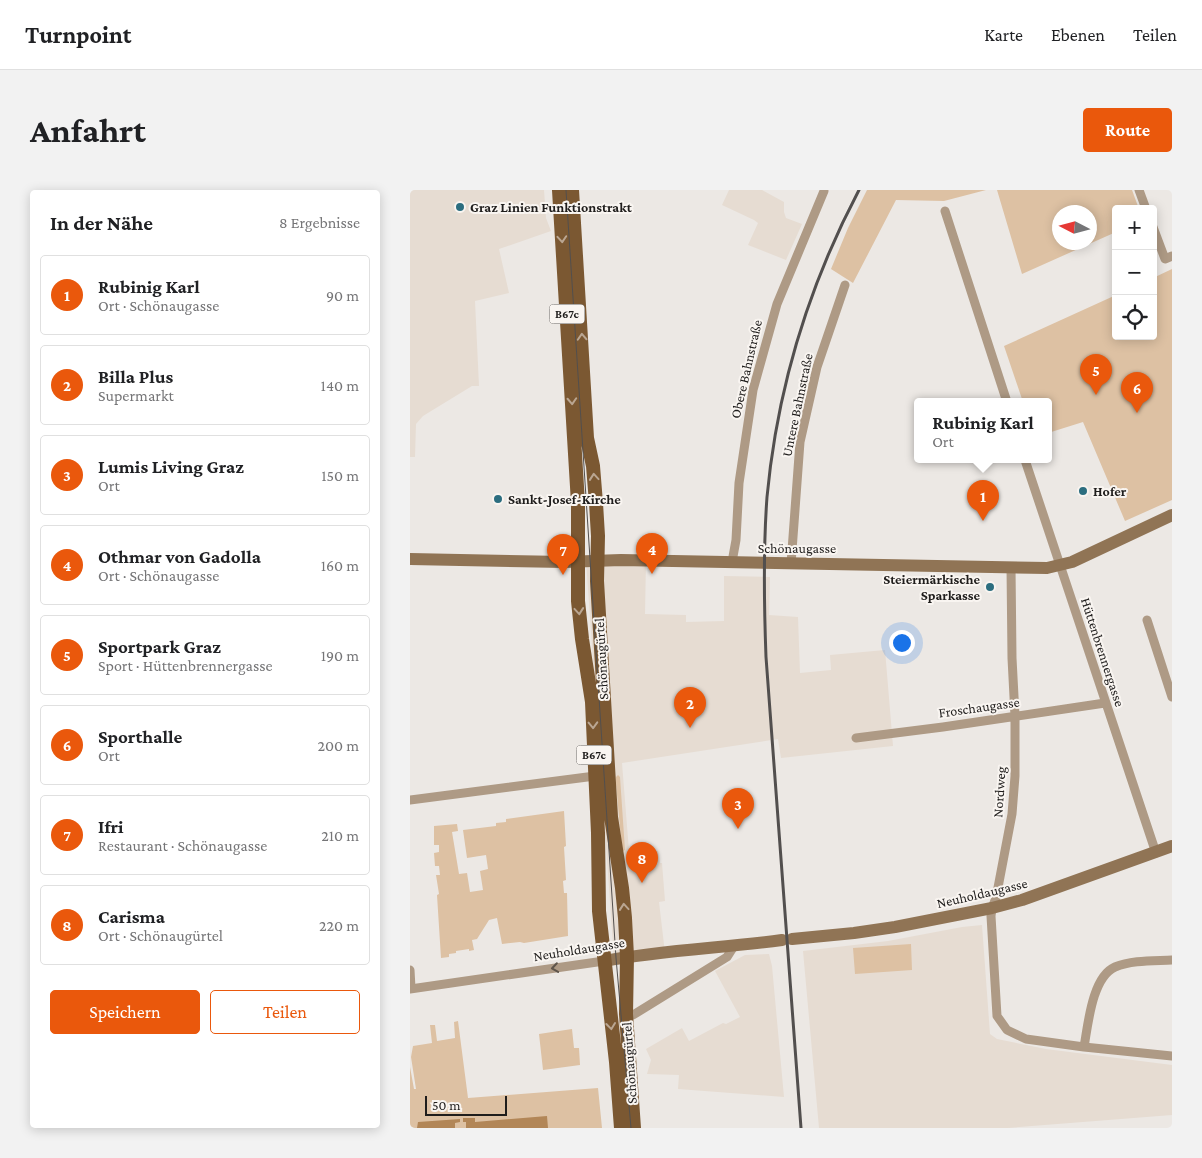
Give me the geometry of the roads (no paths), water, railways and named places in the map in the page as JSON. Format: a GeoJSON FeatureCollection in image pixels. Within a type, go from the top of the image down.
{"type":"FeatureCollection","features":[{"type":"Feature","properties":{"kind":"main road","name":"Schönaugürtel"},"geometry":{"type":"LineString","coordinates":[[559,190],[578,503],[577,562],[580,624],[592,702],[598,833],[599,911],[616,1062],[621,1128]]}},
{"type":"Feature","properties":{"kind":"main road","name":"Schönaugürtel"},"geometry":{"type":"LineString","coordinates":[[572,190],[588,438],[593,466],[596,503],[598,536],[597,586],[611,818],[622,888],[627,956],[626,1014],[634,1128]]}},
{"type":"Feature","properties":{"kind":"main road","name":"Schönaugasse"},"geometry":{"type":"LineString","coordinates":[[410,560],[732,562],[1047,568],[1061,566],[1097,552],[1172,515]]}},
{"type":"Feature","properties":{"kind":"main road","name":"Neuholdaugasse"},"geometry":{"type":"LineString","coordinates":[[604,960],[895,928],[1022,900],[1172,846]]}},
{"type":"Feature","properties":{"kind":"street"},"geometry":{"type":"LineString","coordinates":[[1139,190],[1145,205]]}},
{"type":"Feature","properties":{"kind":"street","name":"Obere Bahnstraße"},"geometry":{"type":"LineString","coordinates":[[732,562],[736,540],[739,483],[753,390],[777,304],[824,191]]}},
{"type":"Feature","properties":{"kind":"street"},"geometry":{"type":"LineString","coordinates":[[945,211],[1006,398]]}},
{"type":"Feature","properties":{"kind":"street"},"geometry":{"type":"LineString","coordinates":[[1157,237],[1165,258],[1172,256]]}},
{"type":"Feature","properties":{"kind":"street","name":"Untere Bahnstraße"},"geometry":{"type":"LineString","coordinates":[[791,564],[800,442],[817,367],[845,285]]}},
{"type":"Feature","properties":{"kind":"street","name":"Hüttenbrennergasse"},"geometry":{"type":"LineString","coordinates":[[1027,463],[1156,853]]}},
{"type":"Feature","properties":{"kind":"street","name":"Nordweg"},"geometry":{"type":"LineString","coordinates":[[1011,566],[1015,776],[1012,814],[991,916],[997,1016],[1007,1030],[1026,1039],[1084,1047]]}},
{"type":"Feature","properties":{"kind":"street"},"geometry":{"type":"LineString","coordinates":[[1147,620],[1168,672],[1172,697]]}},
{"type":"Feature","properties":{"kind":"street","name":"Froschaugasse"},"geometry":{"type":"LineString","coordinates":[[856,738],[1105,703]]}},
{"type":"Feature","properties":{"kind":"street"},"geometry":{"type":"LineString","coordinates":[[410,800],[595,776]]}},
{"type":"Feature","properties":{"kind":"street"},"geometry":{"type":"LineString","coordinates":[[626,1014],[633,1015],[682,986],[727,957],[734,946]]}},
{"type":"Feature","properties":{"kind":"street","name":"Neuholdaugasse"},"geometry":{"type":"LineString","coordinates":[[410,989],[604,960]]}},
{"type":"Feature","properties":{"kind":"street"},"geometry":{"type":"LineString","coordinates":[[1172,960],[1127,963],[1113,968],[1102,978],[1094,1001],[1084,1047],[1172,1056]]}},
{"type":"Feature","properties":{"kind":"street"},"geometry":{"type":"LineString","coordinates":[[410,970],[410,989]]}},
{"type":"Feature","properties":{"kind":"tram line"},"geometry":{"type":"LineString","coordinates":[[566,190],[616,958],[631,1128]]}},
{"type":"Feature","properties":{"kind":"railway"},"geometry":{"type":"LineString","coordinates":[[801,1128],[766,657],[764,577],[767,497],[779,417],[798,339],[825,263],[859,190]]}},
{"type":"Feature","properties":{"kind":"place","name":"Graz Linien Funktionstrakt"},"geometry":{"type":"Point","coordinates":[460,207]}},
{"type":"Feature","properties":{"kind":"place","name":"Sportpark Graz"},"geometry":{"type":"Point","coordinates":[1096,395]}},
{"type":"Feature","properties":{"kind":"place","name":"Sporthalle"},"geometry":{"type":"Point","coordinates":[1137,413]}},
{"type":"Feature","properties":{"kind":"place","name":"Hofer"},"geometry":{"type":"Point","coordinates":[1083,491]}},
{"type":"Feature","properties":{"kind":"place","name":"Sankt-Josef-Kirche"},"geometry":{"type":"Point","coordinates":[498,499]}},
{"type":"Feature","properties":{"kind":"place","name":"Rubinig Karl"},"geometry":{"type":"Point","coordinates":[983,521]}},
{"type":"Feature","properties":{"kind":"place","name":"Othmar von Gadolla"},"geometry":{"type":"Point","coordinates":[652,574]}},
{"type":"Feature","properties":{"kind":"place","name":"Ifri"},"geometry":{"type":"Point","coordinates":[563,575]}},
{"type":"Feature","properties":{"kind":"place","name":"Steiermärkische Sparkasse"},"geometry":{"type":"Point","coordinates":[990,587]}},
{"type":"Feature","properties":{"kind":"place","name":"Billa Plus"},"geometry":{"type":"Point","coordinates":[690,728]}},
{"type":"Feature","properties":{"kind":"place","name":"Lumis Living Graz"},"geometry":{"type":"Point","coordinates":[738,829]}},
{"type":"Feature","properties":{"kind":"place","name":"Carisma"},"geometry":{"type":"Point","coordinates":[642,883]}}]}
